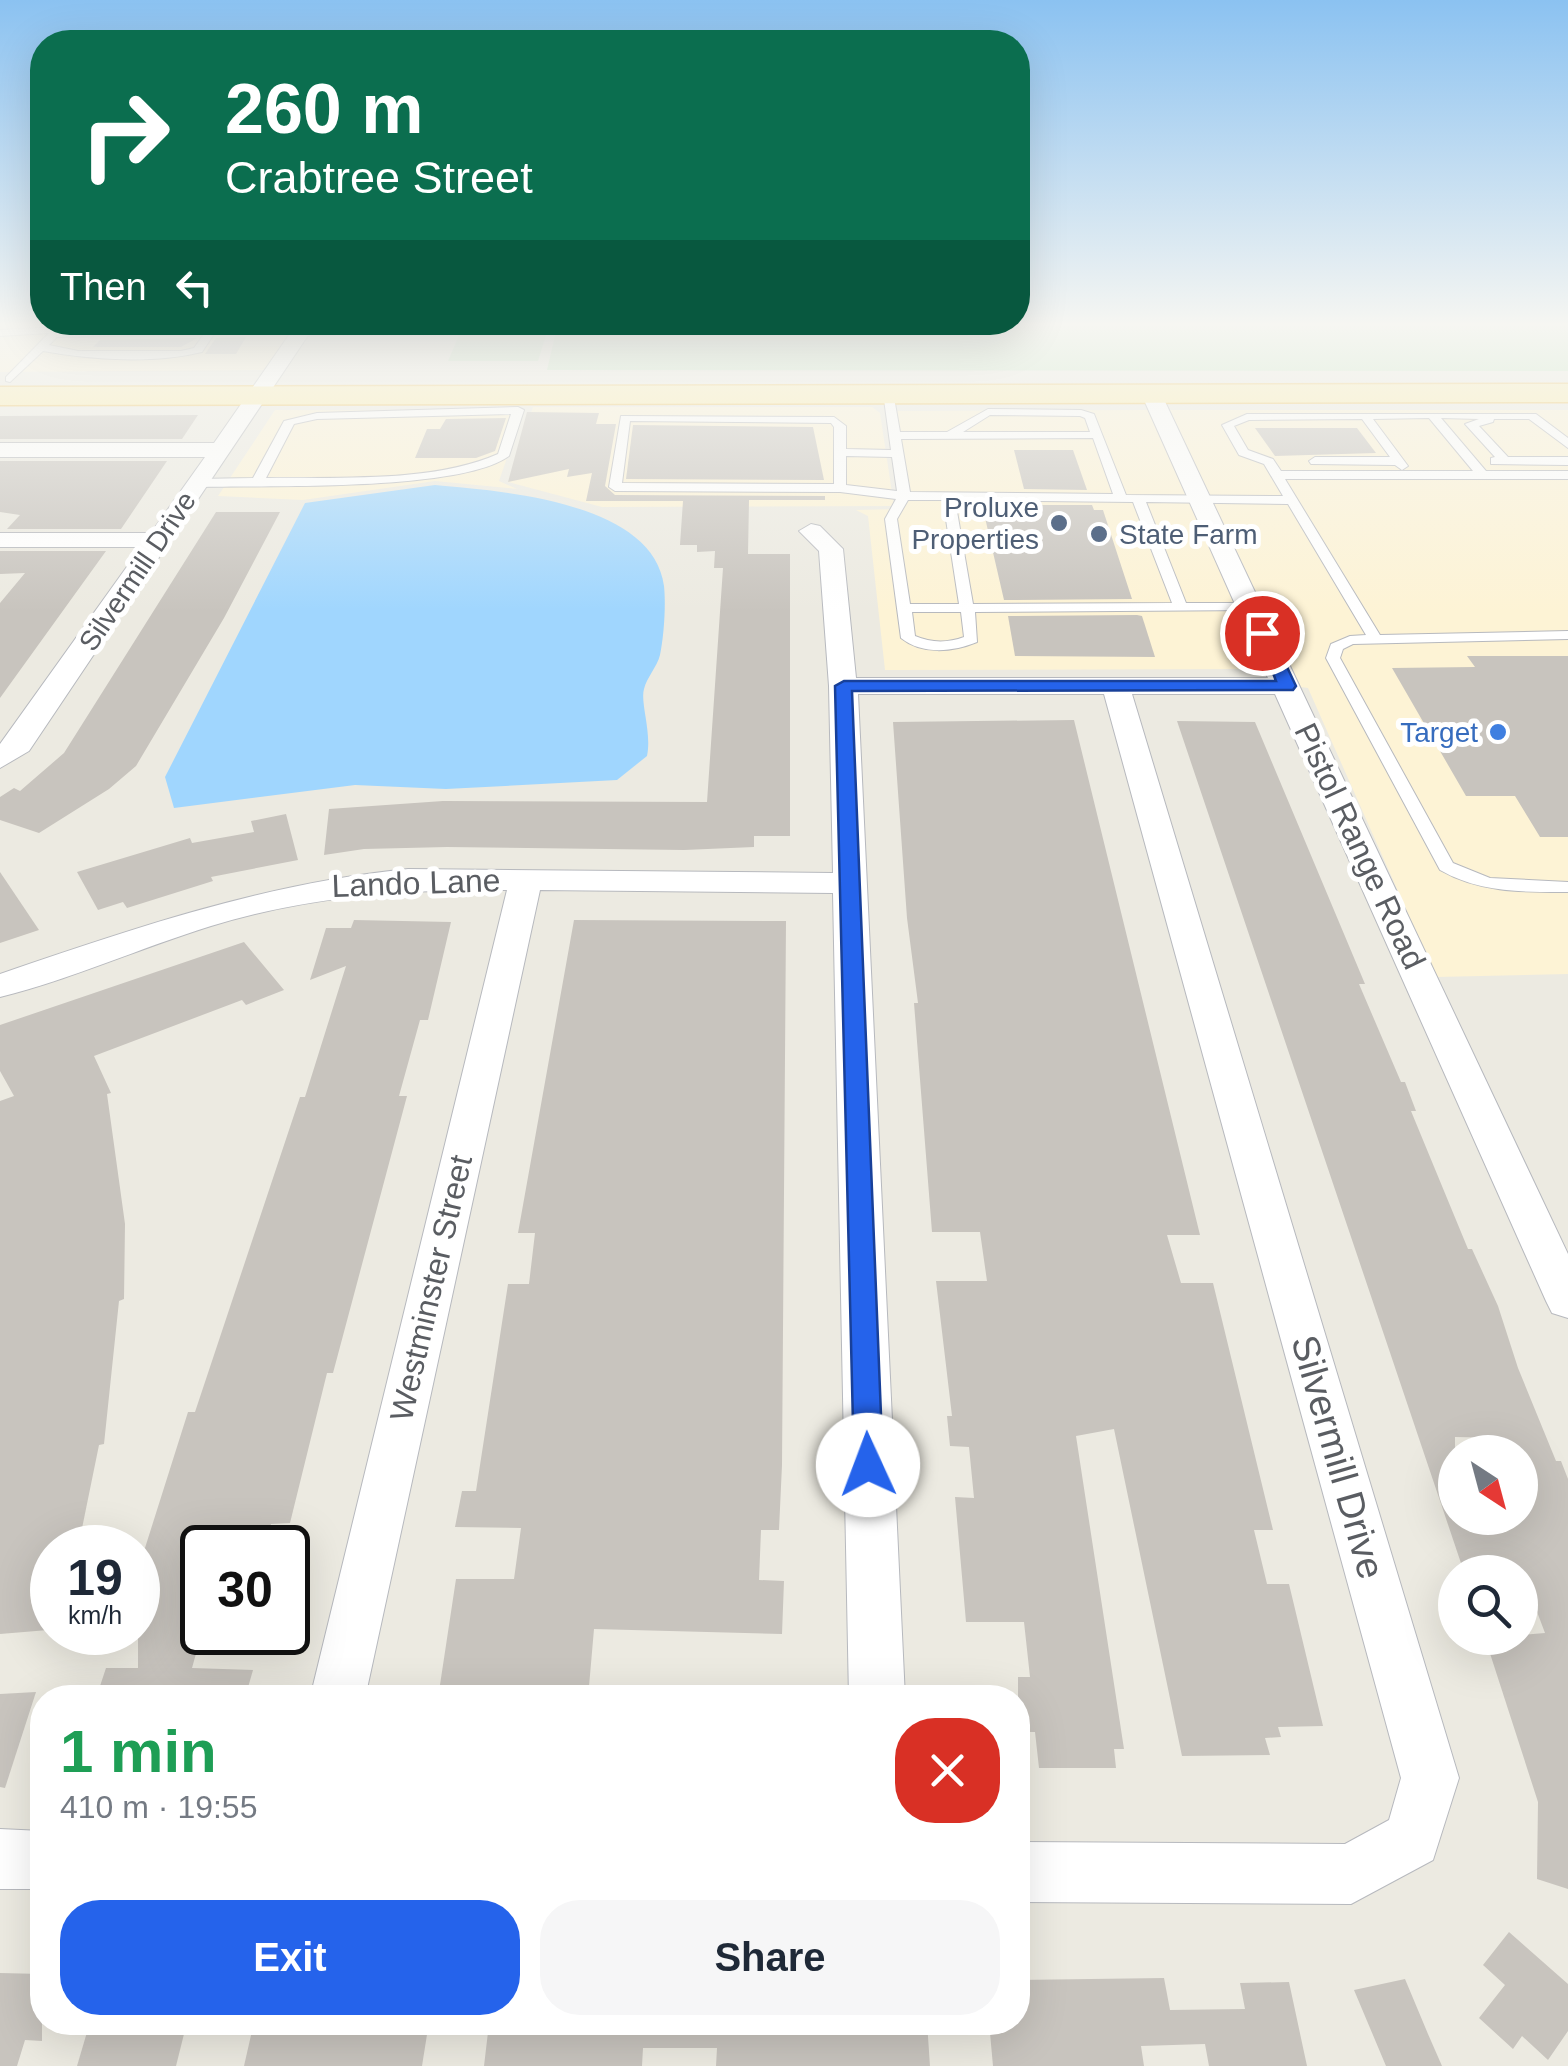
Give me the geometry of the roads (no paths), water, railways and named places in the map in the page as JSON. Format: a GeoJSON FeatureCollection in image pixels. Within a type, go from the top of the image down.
{"type":"FeatureCollection","features":[{"type":"Feature","properties":{"kind":"street","name":"Silvermill Drive"},"geometry":{"type":"LineString","coordinates":[[0,759],[18,746],[242,418]]}},
{"type":"Feature","properties":{"kind":"street","name":"Pistol Range Road"},"geometry":{"type":"LineString","coordinates":[[1156,418],[1200,499],[1568,1301]]}},
{"type":"Feature","properties":{"kind":"street"},"geometry":{"type":"LineString","coordinates":[[0,450],[220,450]]}},
{"type":"Feature","properties":{"kind":"street"},"geometry":{"type":"LineString","coordinates":[[811,531],[832,549],[844,686],[847,883],[877,1685]]}},
{"type":"Feature","properties":{"kind":"street"},"geometry":{"type":"LineString","coordinates":[[0,540],[159,540]]}},
{"type":"Feature","properties":{"kind":"street"},"geometry":{"type":"LineString","coordinates":[[844,686],[1287,686]]}},
{"type":"Feature","properties":{"kind":"street","name":"Silvermill Drive"},"geometry":{"type":"LineString","coordinates":[[1030,1872],[1351,1874],[1412,1839],[1430,1778],[1116,687]]}},
{"type":"Feature","properties":{"kind":"street","name":"Lando Lane"},"geometry":{"type":"LineString","coordinates":[[0,986],[282,893],[408,878],[847,883]]}},
{"type":"Feature","properties":{"kind":"street","name":"Westminster Street"},"geometry":{"type":"LineString","coordinates":[[340,1685],[526,880]]}},
{"type":"Feature","properties":{"kind":"street"},"geometry":{"type":"LineString","coordinates":[[0,1860],[30,1860]]}},
{"type":"Feature","properties":{"kind":"lane"},"geometry":{"type":"LineString","coordinates":[[258,481],[290,422],[307,418]]}},
{"type":"Feature","properties":{"kind":"lane"},"geometry":{"type":"LineString","coordinates":[[197,483],[474,471],[503,456],[515,418]]}},
{"type":"Feature","properties":{"kind":"lane"},"geometry":{"type":"LineString","coordinates":[[625,418],[615,487],[840,488],[949,499],[1294,500]]}},
{"type":"Feature","properties":{"kind":"lane"},"geometry":{"type":"LineString","coordinates":[[827,418],[840,426],[840,488]]}},
{"type":"Feature","properties":{"kind":"lane"},"geometry":{"type":"LineString","coordinates":[[893,418],[904,496],[891,519],[908,638],[926,645],[956,645],[972,638],[949,499]]}},
{"type":"Feature","properties":{"kind":"lane"},"geometry":{"type":"LineString","coordinates":[[949,436],[973,418]]}},
{"type":"Feature","properties":{"kind":"lane"},"geometry":{"type":"LineString","coordinates":[[988,418],[1017,424],[1057,424],[1099,435]]}},
{"type":"Feature","properties":{"kind":"lane"},"geometry":{"type":"LineString","coordinates":[[897,436],[949,436],[1080,418]]}},
{"type":"Feature","properties":{"kind":"lane"},"geometry":{"type":"LineString","coordinates":[[1091,418],[1121,499]]}},
{"type":"Feature","properties":{"kind":"lane"},"geometry":{"type":"LineString","coordinates":[[1259,418],[1233,419],[1228,425],[1243,452],[1269,462],[1398,461]]}},
{"type":"Feature","properties":{"kind":"lane"},"geometry":{"type":"LineString","coordinates":[[1368,418],[1409,475]]}},
{"type":"Feature","properties":{"kind":"lane"},"geometry":{"type":"LineString","coordinates":[[1435,418],[1483,476]]}},
{"type":"Feature","properties":{"kind":"lane"},"geometry":{"type":"LineString","coordinates":[[1531,418],[1550,426],[1568,444]]}},
{"type":"Feature","properties":{"kind":"lane"},"geometry":{"type":"LineString","coordinates":[[1505,461],[1471,424],[1524,420],[1550,426]]}},
{"type":"Feature","properties":{"kind":"lane"},"geometry":{"type":"LineString","coordinates":[[840,452],[898,454]]}},
{"type":"Feature","properties":{"kind":"lane"},"geometry":{"type":"LineString","coordinates":[[1470,461],[1568,461]]}},
{"type":"Feature","properties":{"kind":"lane"},"geometry":{"type":"LineString","coordinates":[[1269,462],[1376,638]]}},
{"type":"Feature","properties":{"kind":"lane"},"geometry":{"type":"LineString","coordinates":[[1278,475],[1568,476]]}},
{"type":"Feature","properties":{"kind":"lane"},"geometry":{"type":"LineString","coordinates":[[1138,499],[1180,608]]}},
{"type":"Feature","properties":{"kind":"lane"},"geometry":{"type":"LineString","coordinates":[[904,608],[1250,607]]}},
{"type":"Feature","properties":{"kind":"lane"},"geometry":{"type":"LineString","coordinates":[[1568,635],[1350,640],[1336,647],[1333,658],[1446,866],[1466,880],[1491,886],[1568,887]]}},
{"type":"Feature","properties":{"kind":"water"},"geometry":{"type":"Polygon","coordinates":[[[435,485],[497,491],[570,506],[604,518],[633,535],[654,558],[664,586],[665,611],[660,655],[643,695],[647,756],[617,780],[446,789],[355,785],[174,808],[165,777],[305,503],[435,485]]]}},
{"type":"Feature","properties":{"kind":"place","name":"Proluxe Properties"},"geometry":{"type":"Point","coordinates":[1059,523]}},
{"type":"Feature","properties":{"kind":"place","name":"State Farm"},"geometry":{"type":"Point","coordinates":[1099,534]}},
{"type":"Feature","properties":{"kind":"place","name":"Target"},"geometry":{"type":"Point","coordinates":[1498,732]}}]}
